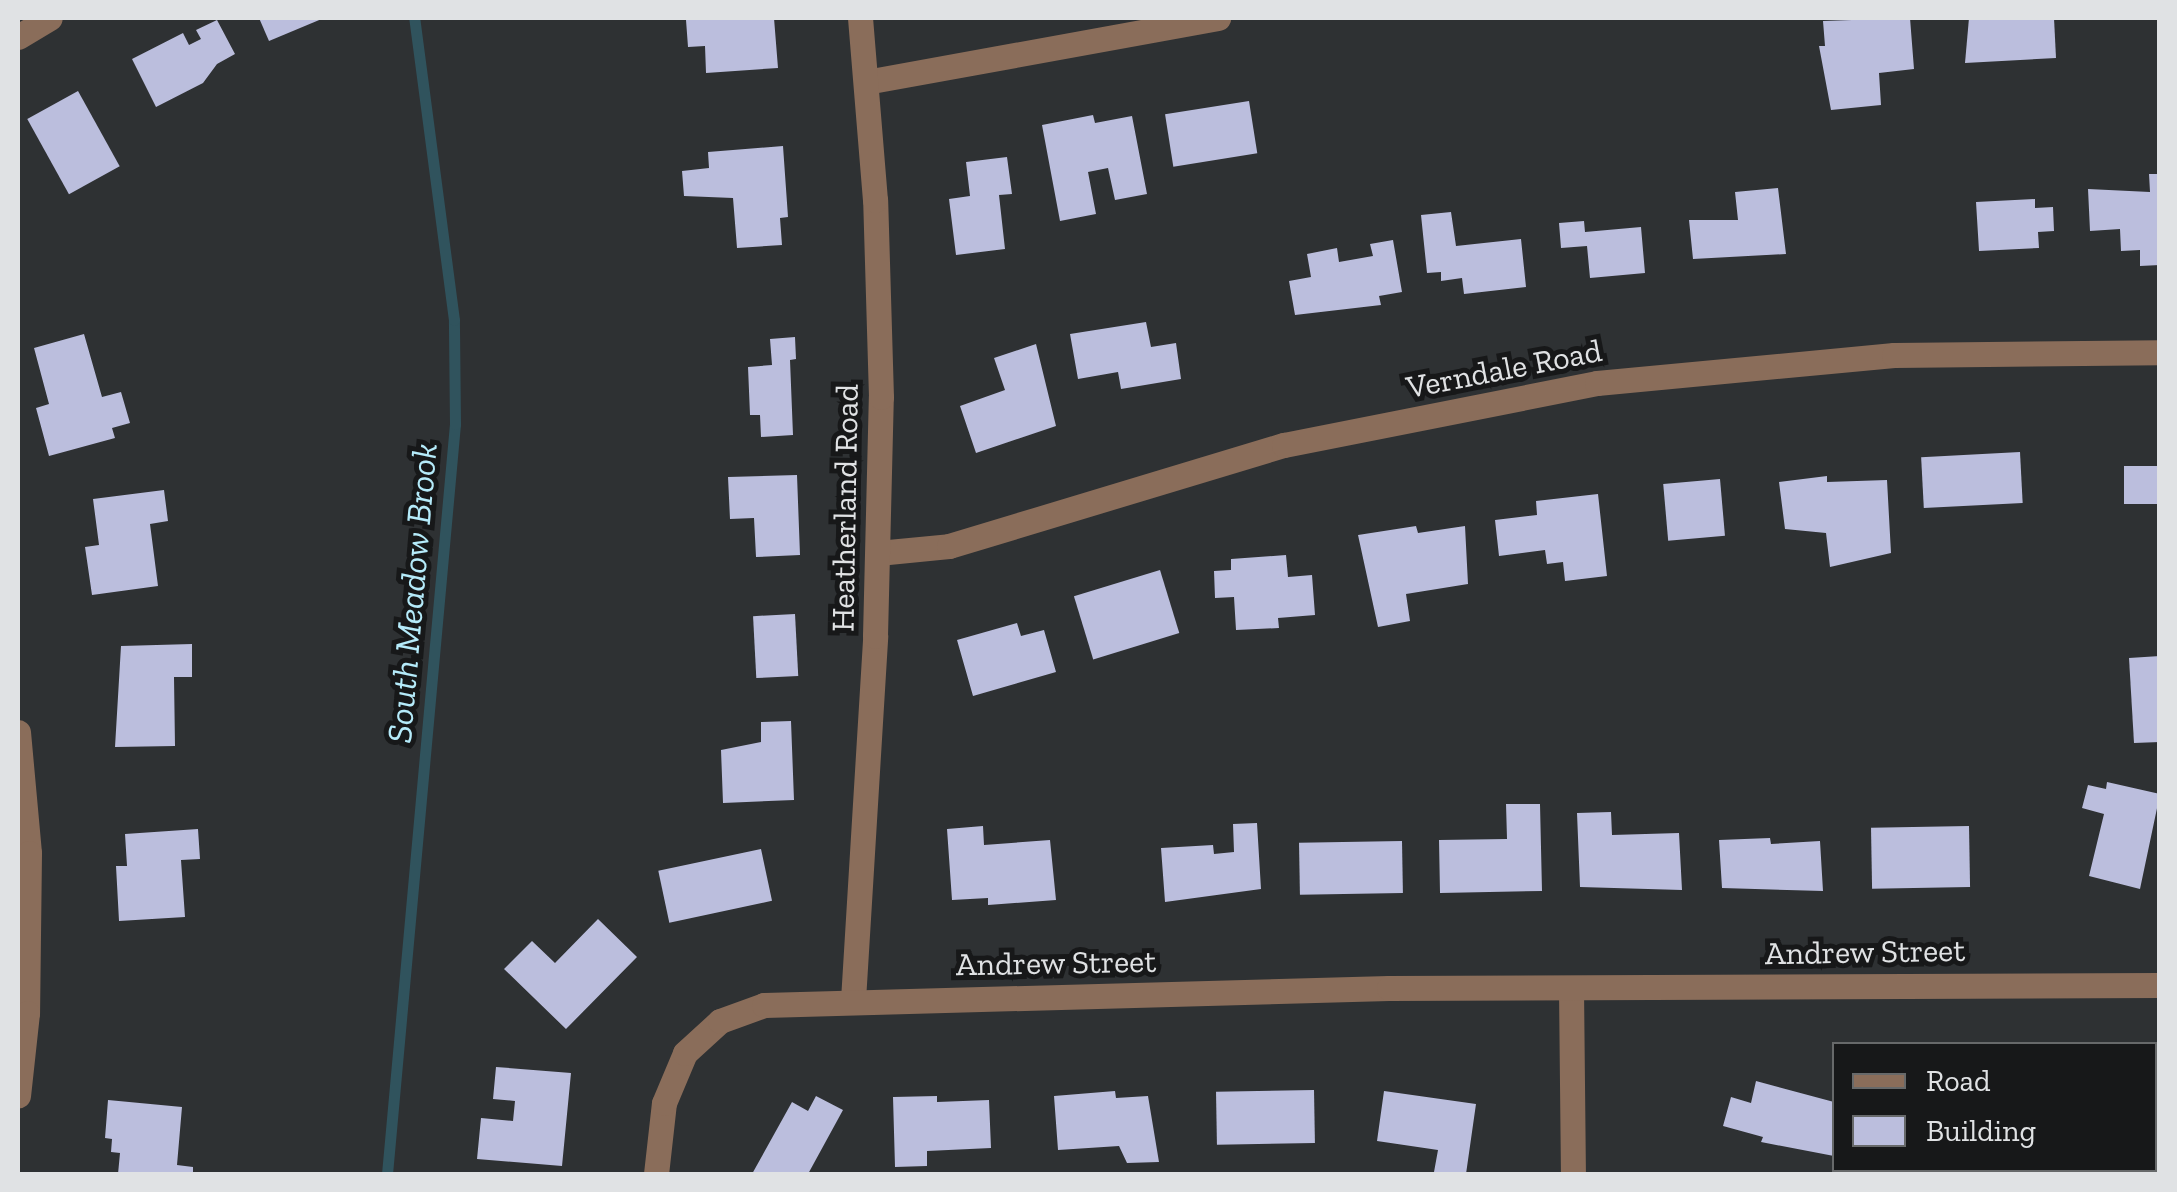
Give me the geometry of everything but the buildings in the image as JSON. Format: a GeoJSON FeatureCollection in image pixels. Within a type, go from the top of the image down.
{"type":"FeatureCollection","features":[{"type":"Feature","properties":{"kind":"street"},"geometry":{"type":"LineString","coordinates":[[18,37],[50,18]]}},
{"type":"Feature","properties":{"kind":"street","name":"Heatherland Road"},"geometry":{"type":"LineString","coordinates":[[853,1000],[878,553],[878,264],[860,18]]}},
{"type":"Feature","properties":{"kind":"street"},"geometry":{"type":"LineString","coordinates":[[866,82],[1218,18]]}},
{"type":"Feature","properties":{"kind":"street","name":"Verndale Road"},"geometry":{"type":"LineString","coordinates":[[878,553],[949,546],[1284,445],[1597,383],[1894,356],[2160,352]]}},
{"type":"Feature","properties":{"kind":"street"},"geometry":{"type":"LineString","coordinates":[[18,732],[29,853],[18,1096]]}},
{"type":"Feature","properties":{"kind":"street","name":"Andrew Street"},"geometry":{"type":"LineString","coordinates":[[656,1174],[664,1103],[686,1053],[703,1034],[764,1005],[853,1000],[1570,988],[2160,985]]}},
{"type":"Feature","properties":{"kind":"street"},"geometry":{"type":"LineString","coordinates":[[1570,988],[1573,1174]]}},
{"type":"Feature","properties":{"kind":"waterway","name":"South Meadow Brook"},"geometry":{"type":"LineString","coordinates":[[387,1174],[455,424],[454,320],[414,18]]}}]}
